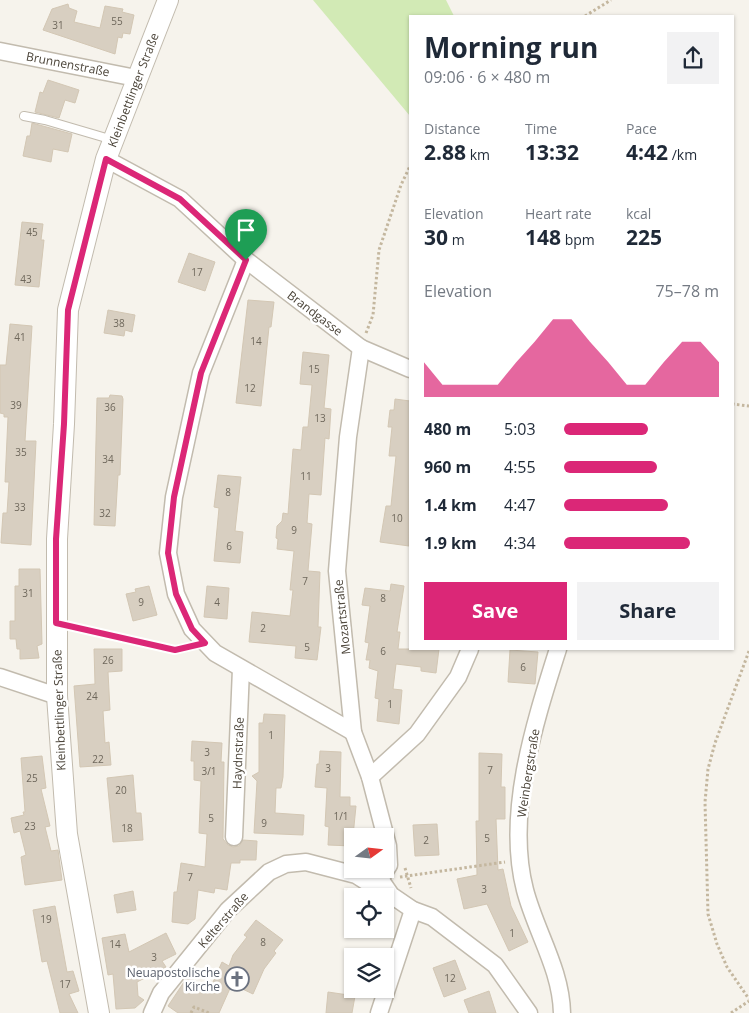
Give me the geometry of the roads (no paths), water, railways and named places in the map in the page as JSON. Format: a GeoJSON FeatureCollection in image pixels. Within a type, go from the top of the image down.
{"type":"FeatureCollection","features":[{"type":"Feature","properties":{"kind":"street","name":"Kleinbettlinger Straße"},"geometry":{"type":"LineString","coordinates":[[99,1013],[67,834],[57,696],[56,539],[64,424],[68,310],[106,159],[168,0]]}},
{"type":"Feature","properties":{"kind":"street","name":"Brunnenstraße"},"geometry":{"type":"LineString","coordinates":[[0,50],[136,78]]}},
{"type":"Feature","properties":{"kind":"street","name":"Brandgasse"},"geometry":{"type":"LineString","coordinates":[[106,159],[180,199],[246,260],[361,348],[409,369]]}},
{"type":"Feature","properties":{"kind":"street"},"geometry":{"type":"LineString","coordinates":[[246,260],[201,373],[174,497],[168,553],[176,594],[192,629],[215,653],[353,732]]}},
{"type":"Feature","properties":{"kind":"street","name":"Mozartstraße"},"geometry":{"type":"LineString","coordinates":[[361,348],[348,437],[337,571],[353,732],[370,777],[388,846],[389,865],[380,879]]}},
{"type":"Feature","properties":{"kind":"street"},"geometry":{"type":"LineString","coordinates":[[370,777],[417,734],[458,677],[470,650]]}},
{"type":"Feature","properties":{"kind":"street","name":"Weinbergstraße"},"geometry":{"type":"LineString","coordinates":[[558,650],[538,715],[522,791],[520,828],[521,860],[525,890],[559,982],[562,1013]]}},
{"type":"Feature","properties":{"kind":"street","name":"Haydnstraße"},"geometry":{"type":"LineString","coordinates":[[234,837],[241,669]]}},
{"type":"Feature","properties":{"kind":"street"},"geometry":{"type":"LineString","coordinates":[[0,677],[57,696]]}},
{"type":"Feature","properties":{"kind":"street","name":"Kelterstraße"},"geometry":{"type":"LineString","coordinates":[[152,1013],[160,993],[228,910],[269,872],[286,864],[306,862],[356,874],[367,882],[380,879]]}},
{"type":"Feature","properties":{"kind":"street"},"geometry":{"type":"LineString","coordinates":[[380,879],[391,895],[412,910],[432,917],[495,965],[529,1013]]}},
{"type":"Feature","properties":{"kind":"street"},"geometry":{"type":"LineString","coordinates":[[379,1013],[412,910]]}},
{"type":"Feature","properties":{"kind":"lane"},"geometry":{"type":"LineString","coordinates":[[24,116],[45,120],[113,140]]}},
{"type":"Feature","properties":{"kind":"place","name":"Neuapostolische Kirche"},"geometry":{"type":"Point","coordinates":[237,979]}}]}
